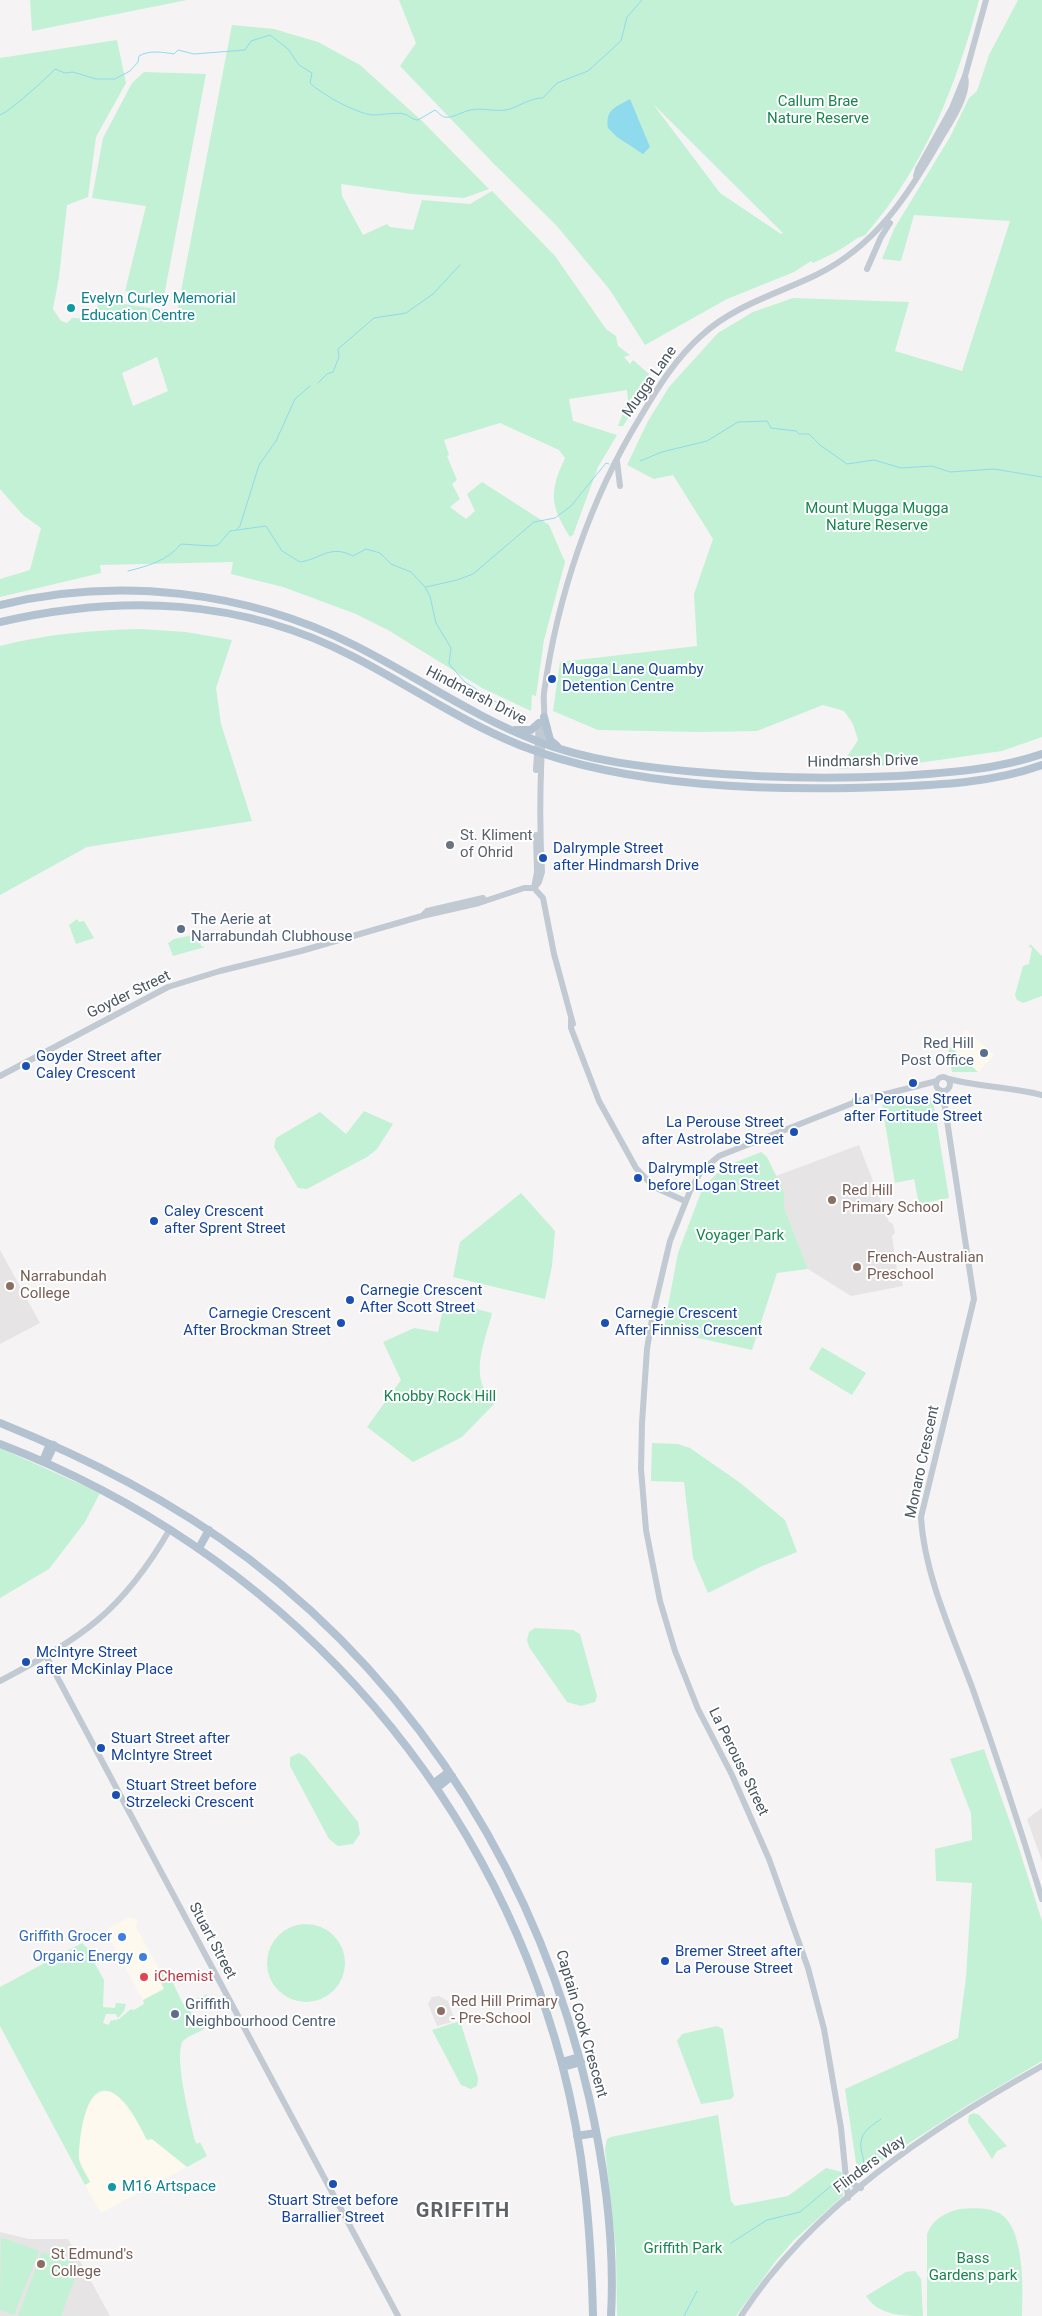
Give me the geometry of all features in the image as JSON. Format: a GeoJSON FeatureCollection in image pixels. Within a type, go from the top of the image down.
{"type":"FeatureCollection","features":[{"type":"Feature","properties":{"kind":"main road","name":"Hindmarsh Drive"},"geometry":{"type":"LineString","coordinates":[[0,605],[66,594],[120,591],[180,594],[245,605],[298,621],[341,639],[460,706],[508,730],[561,749],[643,766],[736,775],[810,778],[878,777],[968,771],[1008,764],[1042,754]]}},
{"type":"Feature","properties":{"kind":"main road","name":"Hindmarsh Drive"},"geometry":{"type":"LineString","coordinates":[[0,622],[55,610],[122,604],[183,606],[239,616],[288,630],[329,645],[353,656],[459,717],[539,752],[587,765],[654,777],[801,788],[878,787],[965,782],[1005,776],[1042,765]]}},
{"type":"Feature","properties":{"kind":"main road"},"geometry":{"type":"LineString","coordinates":[[508,730],[531,730],[542,720],[550,740],[561,749]]}},
{"type":"Feature","properties":{"kind":"main road","name":"Captain Cook Crescent"},"geometry":{"type":"LineString","coordinates":[[0,1423],[99,1465],[132,1483],[212,1532],[286,1588],[340,1640],[413,1722],[451,1774],[502,1858],[531,1918],[556,1979],[580,2060],[597,2135],[609,2224],[611,2316]]}},
{"type":"Feature","properties":{"kind":"main road","name":"Captain Cook Crescent"},"geometry":{"type":"LineString","coordinates":[[0,1444],[92,1484],[170,1528],[273,1605],[326,1653],[371,1701],[435,1785],[473,1846],[516,1931],[543,1999],[562,2064],[577,2138],[590,2233],[593,2316]]}},
{"type":"Feature","properties":{"kind":"main road"},"geometry":{"type":"LineString","coordinates":[[45,1462],[52,1444]]}},
{"type":"Feature","properties":{"kind":"main road"},"geometry":{"type":"LineString","coordinates":[[200,1549],[212,1532]]}},
{"type":"Feature","properties":{"kind":"main road"},"geometry":{"type":"LineString","coordinates":[[435,1785],[451,1774]]}},
{"type":"Feature","properties":{"kind":"main road"},"geometry":{"type":"LineString","coordinates":[[562,2064],[580,2060]]}},
{"type":"Feature","properties":{"kind":"main road"},"geometry":{"type":"LineString","coordinates":[[577,2138],[597,2135]]}},
{"type":"Feature","properties":{"kind":"street","name":"Mugga Lane"},"geometry":{"type":"LineString","coordinates":[[535,885],[537,872],[539,742],[543,705],[562,605],[580,546],[616,460],[664,378],[701,336],[739,309],[814,276],[847,258],[875,235],[900,204],[954,117],[964,90],[965,76],[986,0]]}},
{"type":"Feature","properties":{"kind":"street"},"geometry":{"type":"LineString","coordinates":[[867,269],[881,237],[900,204]]}},
{"type":"Feature","properties":{"kind":"street"},"geometry":{"type":"LineString","coordinates":[[616,460],[620,486]]}},
{"type":"Feature","properties":{"kind":"street"},"geometry":{"type":"LineString","coordinates":[[535,885],[545,904],[554,954],[573,1030],[599,1101],[636,1168],[654,1187],[686,1201]]}},
{"type":"Feature","properties":{"kind":"street","name":"Goyder Street"},"geometry":{"type":"LineString","coordinates":[[0,1076],[162,989],[220,971],[293,953],[422,916],[427,911],[478,901],[535,885]]}},
{"type":"Feature","properties":{"kind":"street","name":"La Perouse Street"},"geometry":{"type":"LineString","coordinates":[[942,1087],[943,1076],[965,1083],[1004,1086],[1042,1095]]}},
{"type":"Feature","properties":{"kind":"street","name":"Monaro Crescent"},"geometry":{"type":"LineString","coordinates":[[949,1079],[942,1087],[974,1299],[921,1516],[922,1536],[952,1634],[1020,1826],[1042,1899]]}},
{"type":"Feature","properties":{"kind":"street","name":"La Perouse Street"},"geometry":{"type":"LineString","coordinates":[[848,2198],[847,2177],[824,2029],[794,1924],[758,1833],[690,1691],[660,1601],[646,1530],[641,1469],[647,1349],[670,1241],[696,1179],[713,1160],[855,1100],[858,1101],[924,1086],[942,1087],[965,1083]]}},
{"type":"Feature","properties":{"kind":"street"},"geometry":{"type":"LineString","coordinates":[[0,1682],[82,1634],[116,1605],[151,1560],[170,1528]]}},
{"type":"Feature","properties":{"kind":"street","name":"Stuart Street"},"geometry":{"type":"LineString","coordinates":[[46,1656],[398,2316]]}},
{"type":"Feature","properties":{"kind":"street","name":"Flinders Way"},"geometry":{"type":"LineString","coordinates":[[741,2316],[761,2286],[792,2249],[848,2198],[935,2132],[1042,2066]]}},
{"type":"Feature","properties":{"kind":"street"},"geometry":{"type":"LineString","coordinates":[[847,2177],[853,2184],[861,2188]]}},
{"type":"Feature","properties":{"kind":"shaded area"},"geometry":{"type":"Polygon","coordinates":[[[966,1030],[994,1055],[978,1072],[951,1047],[966,1030]]]}},
{"type":"Feature","properties":{"kind":"shaded area","name":"Red Hill Primary School"},"geometry":{"type":"Polygon","coordinates":[[[859,1145],[889,1222],[893,1224],[895,1233],[892,1236],[898,1278],[902,1280],[903,1286],[851,1296],[808,1269],[784,1207],[784,1192],[776,1176],[859,1145]]]}},
{"type":"Feature","properties":{"kind":"shaded area","name":"Narrabundah College"},"geometry":{"type":"Polygon","coordinates":[[[0,1250],[40,1323],[0,1344],[0,1250]]]}},
{"type":"Feature","properties":{"kind":"shaded area"},"geometry":{"type":"Polygon","coordinates":[[[1042,1808],[1042,1861],[1027,1819],[1042,1808]]]}},
{"type":"Feature","properties":{"kind":"shaded area"},"geometry":{"type":"Polygon","coordinates":[[[130,1917],[137,1920],[138,1923],[135,1925],[159,1969],[164,1971],[157,1975],[164,1988],[143,2000],[107,1934],[109,1928],[130,1917]]]}},
{"type":"Feature","properties":{"kind":"shaded area","name":"Red Hill Primary - Pre-School"},"geometry":{"type":"Polygon","coordinates":[[[439,1996],[448,2001],[455,2021],[437,2026],[428,2004],[432,1997],[439,1996]]]}},
{"type":"Feature","properties":{"kind":"shaded area","name":"M16 Artspace"},"geometry":{"type":"Polygon","coordinates":[[[103,2092],[109,2092],[118,2096],[134,2117],[147,2140],[152,2138],[187,2167],[101,2213],[85,2185],[90,2182],[79,2159],[79,2146],[81,2127],[88,2107],[95,2096],[103,2092]]]}},
{"type":"Feature","properties":{"kind":"shaded area","name":"St Edmund's College"},"geometry":{"type":"Polygon","coordinates":[[[0,2232],[29,2239],[68,2239],[110,2316],[0,2316],[0,2232]]]}},
{"type":"Feature","properties":{"kind":"green space"},"geometry":{"type":"Polygon","coordinates":[[[30,0],[187,0],[32,31],[30,0]]]}},
{"type":"Feature","properties":{"kind":"green space","name":"Callum Brae Nature Reserve"},"geometry":{"type":"Polygon","coordinates":[[[399,0],[979,0],[949,94],[922,153],[887,208],[866,234],[824,258],[813,263],[811,261],[794,272],[727,299],[645,345],[610,290],[556,225],[493,163],[400,66],[416,43],[399,0]],[[653,104],[720,193],[781,234],[783,233],[653,104]]]}},
{"type":"Feature","properties":{"kind":"green space","name":"Mount Mugga Mugga Nature Reserve"},"geometry":{"type":"Polygon","coordinates":[[[1018,0],[1042,0],[1042,737],[1002,751],[918,763],[839,769],[858,740],[853,724],[844,711],[823,705],[757,731],[598,730],[553,711],[560,662],[697,646],[694,594],[713,539],[673,475],[654,479],[627,465],[648,421],[669,387],[718,333],[753,312],[793,298],[909,302],[895,351],[962,371],[1010,221],[914,215],[901,261],[882,259],[894,229],[950,137],[969,98],[977,91],[989,55],[1018,0]]]}},
{"type":"Feature","properties":{"kind":"green space"},"geometry":{"type":"Polygon","coordinates":[[[232,25],[274,29],[318,42],[360,65],[422,121],[489,189],[464,198],[412,194],[341,184],[342,196],[363,235],[387,224],[390,227],[413,230],[422,200],[470,204],[492,191],[555,256],[606,329],[616,336],[618,346],[630,355],[624,357],[630,364],[633,360],[649,374],[647,389],[623,426],[618,426],[628,400],[627,390],[569,399],[573,421],[617,435],[598,467],[573,535],[570,537],[555,507],[554,490],[556,480],[565,458],[559,450],[500,423],[444,440],[449,455],[447,456],[457,480],[452,484],[460,499],[450,507],[466,519],[475,511],[467,494],[482,482],[549,525],[565,562],[544,640],[536,696],[532,695],[531,711],[482,688],[388,630],[356,614],[283,587],[231,574],[233,562],[100,565],[101,573],[0,597],[0,579],[30,570],[41,528],[23,515],[0,489],[0,58],[117,40],[126,83],[96,137],[88,197],[67,205],[59,277],[53,309],[61,321],[67,323],[72,318],[97,319],[98,300],[177,312],[232,25]],[[157,357],[122,373],[133,406],[168,391],[157,357]]]}},
{"type":"Feature","properties":{"kind":"green space"},"geometry":{"type":"Polygon","coordinates":[[[144,72],[206,74],[164,296],[125,291],[146,206],[92,198],[103,138],[132,83],[144,72]]]}},
{"type":"Feature","properties":{"kind":"green space"},"geometry":{"type":"Polygon","coordinates":[[[140,629],[186,632],[232,640],[216,688],[221,724],[252,821],[87,847],[0,895],[0,646],[70,633],[140,629]]]}},
{"type":"Feature","properties":{"kind":"green space"},"geometry":{"type":"Polygon","coordinates":[[[77,919],[79,922],[84,921],[94,938],[76,944],[69,925],[77,919]]]}},
{"type":"Feature","properties":{"kind":"green space"},"geometry":{"type":"Polygon","coordinates":[[[193,935],[195,938],[200,938],[201,946],[205,947],[173,956],[168,943],[174,939],[193,935]]]}},
{"type":"Feature","properties":{"kind":"green space"},"geometry":{"type":"Polygon","coordinates":[[[1030,944],[1042,956],[1042,996],[1023,1003],[1017,1000],[1015,995],[1023,966],[1029,964],[1032,948],[1029,947],[1030,944]]]}},
{"type":"Feature","properties":{"kind":"green space"},"geometry":{"type":"Polygon","coordinates":[[[951,1047],[978,1072],[952,1072],[948,1049],[951,1047]]]}},
{"type":"Feature","properties":{"kind":"green space"},"geometry":{"type":"Polygon","coordinates":[[[927,1096],[933,1100],[949,1198],[919,1204],[914,1179],[895,1183],[882,1105],[927,1096]]]}},
{"type":"Feature","properties":{"kind":"green space"},"geometry":{"type":"Polygon","coordinates":[[[364,1111],[393,1124],[377,1149],[367,1157],[307,1189],[298,1188],[274,1147],[276,1138],[320,1112],[346,1134],[364,1111]]]}},
{"type":"Feature","properties":{"kind":"green space","name":"Voyager Park"},"geometry":{"type":"Polygon","coordinates":[[[761,1152],[767,1157],[784,1192],[784,1207],[808,1269],[777,1273],[752,1350],[667,1331],[664,1327],[678,1253],[703,1187],[724,1167],[761,1152]]]}},
{"type":"Feature","properties":{"kind":"green space"},"geometry":{"type":"Polygon","coordinates":[[[521,1193],[555,1231],[552,1266],[545,1299],[453,1277],[460,1242],[521,1193]]]}},
{"type":"Feature","properties":{"kind":"green space","name":"Knobby Rock Hill"},"geometry":{"type":"Polygon","coordinates":[[[445,1301],[492,1313],[482,1349],[480,1372],[486,1393],[494,1404],[462,1437],[413,1462],[367,1427],[401,1380],[383,1342],[414,1328],[438,1332],[445,1301]]]}},
{"type":"Feature","properties":{"kind":"green space"},"geometry":{"type":"Polygon","coordinates":[[[822,1347],[866,1373],[852,1395],[809,1369],[822,1347]]]}},
{"type":"Feature","properties":{"kind":"green space"},"geometry":{"type":"Polygon","coordinates":[[[652,1443],[678,1444],[690,1448],[739,1482],[785,1520],[797,1552],[760,1567],[708,1593],[693,1558],[684,1482],[651,1481],[652,1443]]]}},
{"type":"Feature","properties":{"kind":"green space"},"geometry":{"type":"Polygon","coordinates":[[[0,1448],[100,1493],[85,1522],[49,1569],[0,1598],[0,1448]]]}},
{"type":"Feature","properties":{"kind":"green space"},"geometry":{"type":"Polygon","coordinates":[[[535,1628],[573,1630],[580,1634],[597,1696],[595,1702],[581,1706],[567,1702],[529,1647],[527,1640],[529,1632],[535,1628]]]}},
{"type":"Feature","properties":{"kind":"green space"},"geometry":{"type":"Polygon","coordinates":[[[984,1749],[1016,1839],[1042,1921],[1042,2061],[968,2105],[858,2176],[845,2089],[958,2038],[966,1977],[972,1883],[936,1881],[935,1849],[972,1840],[971,1813],[950,1759],[984,1749]]]}},
{"type":"Feature","properties":{"kind":"green space"},"geometry":{"type":"Polygon","coordinates":[[[299,1753],[306,1757],[358,1822],[360,1834],[353,1844],[338,1846],[329,1839],[290,1766],[290,1757],[299,1753]]]}},
{"type":"Feature","properties":{"kind":"green space"},"geometry":{"type":"Polygon","coordinates":[[[306,1924],[321,1927],[338,1941],[342,1948],[345,1963],[342,1978],[328,1995],[321,1999],[306,2002],[291,1999],[274,1985],[270,1978],[267,1963],[270,1948],[284,1931],[291,1927],[306,1924]]]}},
{"type":"Feature","properties":{"kind":"green space"},"geometry":{"type":"Polygon","coordinates":[[[82,1943],[93,1953],[90,1955],[104,1980],[103,2007],[115,2008],[116,2003],[126,2004],[124,2011],[118,2018],[116,2014],[106,2014],[103,2023],[109,2025],[110,2021],[119,2019],[131,2009],[134,2010],[144,2004],[143,2000],[164,1989],[157,1974],[164,1971],[167,1975],[174,1976],[173,1983],[183,2004],[208,1994],[199,2003],[195,2000],[187,2008],[198,2020],[203,2019],[209,2024],[204,2029],[184,2040],[181,2047],[181,2072],[195,2141],[197,2144],[200,2142],[207,2156],[187,2167],[152,2139],[147,2140],[124,2102],[113,2093],[103,2091],[95,2094],[89,2103],[82,2127],[79,2161],[90,2182],[85,2185],[0,2026],[0,1987],[82,1943]]]}},
{"type":"Feature","properties":{"kind":"green space"},"geometry":{"type":"Polygon","coordinates":[[[460,2021],[478,2078],[477,2086],[471,2089],[461,2085],[432,2030],[460,2021]]]}},
{"type":"Feature","properties":{"kind":"green space"},"geometry":{"type":"Polygon","coordinates":[[[717,2026],[723,2029],[734,2096],[731,2099],[701,2104],[677,2041],[682,2034],[717,2026]]]}},
{"type":"Feature","properties":{"kind":"green space"},"geometry":{"type":"Polygon","coordinates":[[[974,2113],[979,2115],[1007,2146],[997,2151],[992,2159],[968,2122],[969,2115],[974,2113]]]}},
{"type":"Feature","properties":{"kind":"green space","name":"Griffith Park"},"geometry":{"type":"Polygon","coordinates":[[[718,2115],[731,2201],[735,2206],[788,2196],[826,2168],[842,2172],[843,2196],[794,2240],[775,2262],[736,2316],[617,2316],[616,2250],[605,2149],[607,2139],[718,2115]]]}},
{"type":"Feature","properties":{"kind":"green space","name":"Bass Gardens park"},"geometry":{"type":"Polygon","coordinates":[[[960,2209],[985,2209],[999,2213],[1007,2220],[1014,2231],[1021,2260],[1022,2316],[927,2316],[927,2234],[932,2224],[940,2217],[960,2209]]]}},
{"type":"Feature","properties":{"kind":"green space"},"geometry":{"type":"Polygon","coordinates":[[[1,2237],[39,2251],[14,2315],[0,2310],[1,2237]]]}},
{"type":"Feature","properties":{"kind":"green space"},"geometry":{"type":"Polygon","coordinates":[[[42,2252],[80,2265],[61,2316],[18,2316],[42,2252]]]}},
{"type":"Feature","properties":{"kind":"green space"},"geometry":{"type":"Polygon","coordinates":[[[915,2271],[921,2279],[923,2316],[899,2315],[884,2311],[866,2296],[906,2272],[915,2271]]]}},
{"type":"Feature","properties":{"kind":"water"},"geometry":{"type":"Polygon","coordinates":[[[630,99],[650,147],[643,154],[617,137],[608,128],[608,117],[613,109],[630,99]]]}},
{"type":"Feature","properties":{"kind":"waterway"},"geometry":{"type":"LineString","coordinates":[[0,115],[37,87],[55,69],[65,73],[73,72],[96,79],[115,79],[130,71],[138,62],[139,56],[147,53],[174,54],[178,50],[194,54],[245,50],[251,41],[270,35],[288,49],[299,65],[312,73],[310,83],[316,88],[340,103],[366,114],[401,113],[418,120],[435,110],[447,117],[476,109],[505,110],[530,100],[543,98],[557,83],[588,71],[621,41],[627,17],[642,0]]}},
{"type":"Feature","properties":{"kind":"waterway"},"geometry":{"type":"LineString","coordinates":[[318,383],[327,374],[333,372],[339,357],[338,349],[374,318],[406,313],[433,294],[460,265]]}},
{"type":"Feature","properties":{"kind":"waterway"},"geometry":{"type":"LineString","coordinates":[[237,529],[240,526],[259,465],[276,441],[295,399],[310,386]]}},
{"type":"Feature","properties":{"kind":"waterway"},"geometry":{"type":"LineString","coordinates":[[640,461],[662,452],[707,441],[738,422],[767,421],[771,428],[796,431],[799,434],[809,434],[820,445],[847,464],[874,460],[901,468],[932,466],[950,472],[994,469],[1042,477]]}},
{"type":"Feature","properties":{"kind":"waterway"},"geometry":{"type":"LineString","coordinates":[[426,587],[457,580],[473,574],[534,522],[555,518],[571,506],[606,463],[609,464]]}},
{"type":"Feature","properties":{"kind":"waterway"},"geometry":{"type":"LineString","coordinates":[[128,571],[163,559],[181,544],[218,545],[230,531],[266,526],[282,551],[300,562],[338,551],[353,556],[366,549],[380,553],[391,564],[411,572],[425,587],[430,596],[436,623],[451,648],[449,664],[465,682],[527,722]]}},
{"type":"Feature","properties":{"kind":"waterway"},"geometry":{"type":"LineString","coordinates":[[851,2176],[863,2164],[861,2148],[863,2135],[881,2119]]}},
{"type":"Feature","properties":{"kind":"waterway"},"geometry":{"type":"LineString","coordinates":[[731,2243],[767,2220],[800,2212],[831,2186],[843,2180]]}},
{"type":"Feature","properties":{"kind":"waterway"},"geometry":{"type":"LineString","coordinates":[[684,2316],[697,2291]]}},
{"type":"Feature","properties":{"kind":"place","name":"Evelyn Curley Memorial Education Centre"},"geometry":{"type":"Point","coordinates":[71,308]}},
{"type":"Feature","properties":{"kind":"place","name":"Mugga Lane Quamby Detention Centre"},"geometry":{"type":"Point","coordinates":[552,679]}},
{"type":"Feature","properties":{"kind":"place","name":"St. Kliment of Ohrid"},"geometry":{"type":"Point","coordinates":[450,845]}},
{"type":"Feature","properties":{"kind":"place","name":"Dalrymple Street after Hindmarsh Drive"},"geometry":{"type":"Point","coordinates":[543,858]}},
{"type":"Feature","properties":{"kind":"place","name":"The Aerie at Narrabundah Clubhouse"},"geometry":{"type":"Point","coordinates":[181,929]}},
{"type":"Feature","properties":{"kind":"place","name":"Red Hill Post Office"},"geometry":{"type":"Point","coordinates":[984,1053]}},
{"type":"Feature","properties":{"kind":"place","name":"Goyder Street after Caley Crescent"},"geometry":{"type":"Point","coordinates":[26,1066]}},
{"type":"Feature","properties":{"kind":"place","name":"La Perouse Street after Fortitude Street"},"geometry":{"type":"Point","coordinates":[913,1083]}},
{"type":"Feature","properties":{"kind":"place","name":"La Perouse Street after Astrolabe Street"},"geometry":{"type":"Point","coordinates":[794,1132]}},
{"type":"Feature","properties":{"kind":"place","name":"Dalrymple Street before Logan Street"},"geometry":{"type":"Point","coordinates":[638,1178]}},
{"type":"Feature","properties":{"kind":"place","name":"Red Hill Primary School"},"geometry":{"type":"Point","coordinates":[832,1200]}},
{"type":"Feature","properties":{"kind":"place","name":"Caley Crescent after Sprent Street"},"geometry":{"type":"Point","coordinates":[154,1221]}},
{"type":"Feature","properties":{"kind":"place","name":"French-Australian Preschool"},"geometry":{"type":"Point","coordinates":[857,1267]}},
{"type":"Feature","properties":{"kind":"place","name":"Narrabundah College"},"geometry":{"type":"Point","coordinates":[10,1286]}},
{"type":"Feature","properties":{"kind":"place","name":"Carnegie Crescent After Scott Street"},"geometry":{"type":"Point","coordinates":[350,1300]}},
{"type":"Feature","properties":{"kind":"place","name":"Carnegie Crescent After Brockman Street"},"geometry":{"type":"Point","coordinates":[341,1323]}},
{"type":"Feature","properties":{"kind":"place","name":"Carnegie Crescent After Finniss Crescent"},"geometry":{"type":"Point","coordinates":[605,1323]}},
{"type":"Feature","properties":{"kind":"place","name":"McIntyre Street after McKinlay Place"},"geometry":{"type":"Point","coordinates":[26,1662]}},
{"type":"Feature","properties":{"kind":"place","name":"Stuart Street after McIntyre Street"},"geometry":{"type":"Point","coordinates":[101,1748]}},
{"type":"Feature","properties":{"kind":"place","name":"Stuart Street before Strzelecki Crescent"},"geometry":{"type":"Point","coordinates":[116,1795]}},
{"type":"Feature","properties":{"kind":"place","name":"Griffith Grocer"},"geometry":{"type":"Point","coordinates":[122,1937]}},
{"type":"Feature","properties":{"kind":"place","name":"Organic Energy"},"geometry":{"type":"Point","coordinates":[143,1957]}},
{"type":"Feature","properties":{"kind":"place","name":"Bremer Street after La Perouse Street"},"geometry":{"type":"Point","coordinates":[665,1961]}},
{"type":"Feature","properties":{"kind":"place","name":"iChemist"},"geometry":{"type":"Point","coordinates":[144,1977]}},
{"type":"Feature","properties":{"kind":"place","name":"Red Hill Primary - Pre-School"},"geometry":{"type":"Point","coordinates":[441,2011]}},
{"type":"Feature","properties":{"kind":"place","name":"Griffith Neighbourhood Centre"},"geometry":{"type":"Point","coordinates":[175,2014]}},
{"type":"Feature","properties":{"kind":"place","name":"Stuart Street before Barrallier Street"},"geometry":{"type":"Point","coordinates":[333,2184]}},
{"type":"Feature","properties":{"kind":"place","name":"M16 Artspace"},"geometry":{"type":"Point","coordinates":[112,2187]}},
{"type":"Feature","properties":{"kind":"place","name":"St Edmund's College"},"geometry":{"type":"Point","coordinates":[41,2264]}},
{"type":"Feature","properties":{"kind":"district","name":"GRIFFITH"},"geometry":{"type":"Point","coordinates":[463,2212]}}]}
